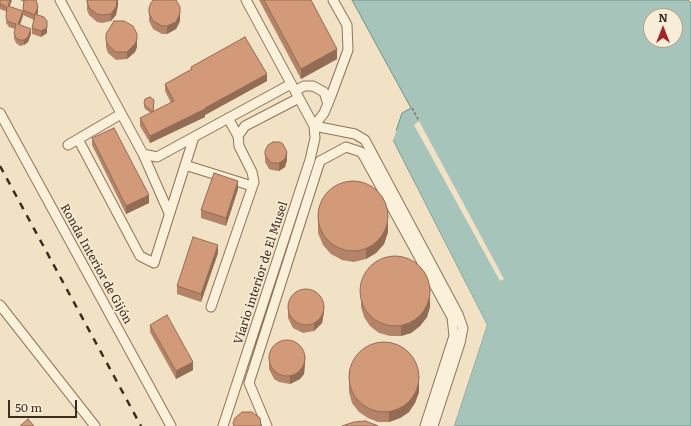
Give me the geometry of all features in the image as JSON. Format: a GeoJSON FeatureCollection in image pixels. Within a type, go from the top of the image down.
{"type":"FeatureCollection","features":[{"type":"Feature","properties":{"kind":"lane"},"geometry":{"type":"LineString","coordinates":[[60,0],[143,154],[169,213]]}},
{"type":"Feature","properties":{"kind":"lane"},"geometry":{"type":"LineString","coordinates":[[246,0],[314,126]]}},
{"type":"Feature","properties":{"kind":"lane"},"geometry":{"type":"LineString","coordinates":[[314,126],[324,113],[348,50],[347,25],[333,0]]}},
{"type":"Feature","properties":{"kind":"lane"},"geometry":{"type":"LineString","coordinates":[[238,136],[245,126],[304,86],[313,86],[324,92],[328,104]]}},
{"type":"Feature","properties":{"kind":"lane"},"geometry":{"type":"LineString","coordinates":[[143,154],[157,157],[228,118],[295,91]]}},
{"type":"Feature","properties":{"kind":"lane","name":"Ronda Interior de Gijón"},"geometry":{"type":"LineString","coordinates":[[0,113],[171,426]]}},
{"type":"Feature","properties":{"kind":"lane"},"geometry":{"type":"LineString","coordinates":[[68,145],[121,114]]}},
{"type":"Feature","properties":{"kind":"lane"},"geometry":{"type":"LineString","coordinates":[[211,307],[254,182],[252,172],[239,146],[238,136],[228,118]]}},
{"type":"Feature","properties":{"kind":"lane"},"geometry":{"type":"LineString","coordinates":[[314,126],[355,134],[365,140],[458,314],[463,328],[460,343],[433,426]]}},
{"type":"Feature","properties":{"kind":"lane","name":"Viario interior de El Musel"},"geometry":{"type":"LineString","coordinates":[[223,426],[310,160],[315,138],[314,126]]}},
{"type":"Feature","properties":{"kind":"lane"},"geometry":{"type":"LineString","coordinates":[[78,139],[140,256],[154,263],[194,137]]}},
{"type":"Feature","properties":{"kind":"lane"},"geometry":{"type":"LineString","coordinates":[[267,426],[249,383],[320,162],[346,147],[361,152],[365,158],[452,317],[454,336],[425,426]]}},
{"type":"Feature","properties":{"kind":"lane"},"geometry":{"type":"LineString","coordinates":[[185,165],[252,186]]}},
{"type":"Feature","properties":{"kind":"lane"},"geometry":{"type":"LineString","coordinates":[[0,305],[94,426]]}},
{"type":"Feature","properties":{"kind":"path"},"geometry":{"type":"LineString","coordinates":[[412,108],[418,121]]}},
{"type":"Feature","properties":{"kind":"water"},"geometry":{"type":"Polygon","coordinates":[[[352,0],[688,0],[691,3],[691,426],[454,426],[487,325],[393,140],[402,113],[411,108],[352,0]]]}},
{"type":"Feature","properties":{"kind":"pier"},"geometry":{"type":"Polygon","coordinates":[[[419,121],[504,279],[500,281],[414,125],[419,121]]]}},
{"type":"Feature","properties":{"kind":"pier"},"geometry":{"type":"Polygon","coordinates":[[[397,130],[393,141],[487,325],[454,426],[452,426],[485,325],[391,141],[394,132],[397,130]]]}},
{"type":"Feature","properties":{"kind":"building"},"geometry":{"type":"Polygon","coordinates":[[[0,0],[10,0],[8,6],[23,11],[18,24],[31,29],[28,37],[24,40],[16,38],[14,33],[16,24],[9,22],[6,18],[7,7],[0,4],[0,0]]]}},
{"type":"Feature","properties":{"kind":"building"},"geometry":{"type":"Polygon","coordinates":[[[24,0],[36,0],[38,7],[35,14],[44,17],[47,21],[47,28],[41,31],[32,28],[35,15],[23,10],[24,0]]]}},
{"type":"Feature","properties":{"kind":"building"},"geometry":{"type":"Polygon","coordinates":[[[87,0],[117,0],[116,7],[111,14],[102,15],[97,14],[89,8],[87,0]]]}},
{"type":"Feature","properties":{"kind":"building"},"geometry":{"type":"Polygon","coordinates":[[[153,0],[176,0],[180,7],[180,13],[176,22],[167,26],[162,26],[153,21],[149,13],[149,8],[153,0]]]}},
{"type":"Feature","properties":{"kind":"building"},"geometry":{"type":"Polygon","coordinates":[[[264,0],[311,0],[337,49],[301,69],[264,0]]]}},
{"type":"Feature","properties":{"kind":"building"},"geometry":{"type":"Polygon","coordinates":[[[114,21],[124,21],[133,26],[137,34],[135,44],[127,52],[116,52],[108,45],[106,34],[114,21]]]}},
{"type":"Feature","properties":{"kind":"building"},"geometry":{"type":"Polygon","coordinates":[[[245,37],[267,74],[205,109],[150,136],[140,118],[174,101],[165,84],[192,69],[191,67],[245,37]]]}},
{"type":"Feature","properties":{"kind":"building"},"geometry":{"type":"Polygon","coordinates":[[[150,97],[154,100],[153,112],[145,106],[144,103],[145,99],[150,97]]]}},
{"type":"Feature","properties":{"kind":"building"},"geometry":{"type":"Polygon","coordinates":[[[114,128],[149,195],[126,206],[92,138],[114,128]]]}},
{"type":"Feature","properties":{"kind":"building"},"geometry":{"type":"Polygon","coordinates":[[[273,142],[280,142],[283,144],[287,152],[285,159],[279,163],[272,163],[265,155],[268,145],[273,142]]]}},
{"type":"Feature","properties":{"kind":"building"},"geometry":{"type":"Polygon","coordinates":[[[214,173],[238,181],[226,218],[201,210],[214,173]]]}},
{"type":"Feature","properties":{"kind":"building"},"geometry":{"type":"Polygon","coordinates":[[[353,181],[366,184],[378,191],[385,203],[388,216],[385,229],[378,241],[366,248],[353,251],[340,248],[328,241],[321,229],[318,216],[321,203],[328,191],[340,184],[353,181]]]}},
{"type":"Feature","properties":{"kind":"building"},"geometry":{"type":"Polygon","coordinates":[[[193,237],[218,245],[201,294],[177,286],[193,237]]]}},
{"type":"Feature","properties":{"kind":"building"},"geometry":{"type":"Polygon","coordinates":[[[395,256],[408,259],[420,266],[427,278],[430,291],[427,304],[420,316],[408,323],[395,326],[382,323],[370,316],[363,304],[360,291],[363,278],[370,266],[382,259],[395,256]]]}},
{"type":"Feature","properties":{"kind":"building"},"geometry":{"type":"Polygon","coordinates":[[[306,289],[319,294],[324,307],[319,320],[306,325],[293,320],[288,307],[293,294],[306,289]]]}},
{"type":"Feature","properties":{"kind":"building"},"geometry":{"type":"Polygon","coordinates":[[[167,315],[193,362],[176,371],[150,325],[167,315]]]}},
{"type":"Feature","properties":{"kind":"building"},"geometry":{"type":"Polygon","coordinates":[[[290,340],[300,345],[304,351],[304,365],[300,371],[294,375],[284,376],[274,371],[270,365],[269,355],[274,345],[280,341],[290,340]]]}},
{"type":"Feature","properties":{"kind":"building"},"geometry":{"type":"Polygon","coordinates":[[[384,342],[397,345],[409,352],[416,364],[419,377],[416,390],[409,402],[397,409],[384,412],[371,409],[359,402],[352,390],[349,377],[352,364],[359,352],[371,345],[384,342]]]}},
{"type":"Feature","properties":{"kind":"building"},"geometry":{"type":"Polygon","coordinates":[[[242,412],[252,412],[260,418],[261,426],[234,426],[233,423],[235,418],[242,412]]]}},
{"type":"Feature","properties":{"kind":"building"},"geometry":{"type":"Polygon","coordinates":[[[28,419],[34,426],[20,426],[28,419]]]}},
{"type":"Feature","properties":{"kind":"building"},"geometry":{"type":"Polygon","coordinates":[[[365,421],[378,426],[342,426],[354,422],[365,421]]]}},
{"type":"Feature","properties":{"kind":"railway"},"geometry":{"type":"LineString","coordinates":[[0,166],[141,426]]}}]}
